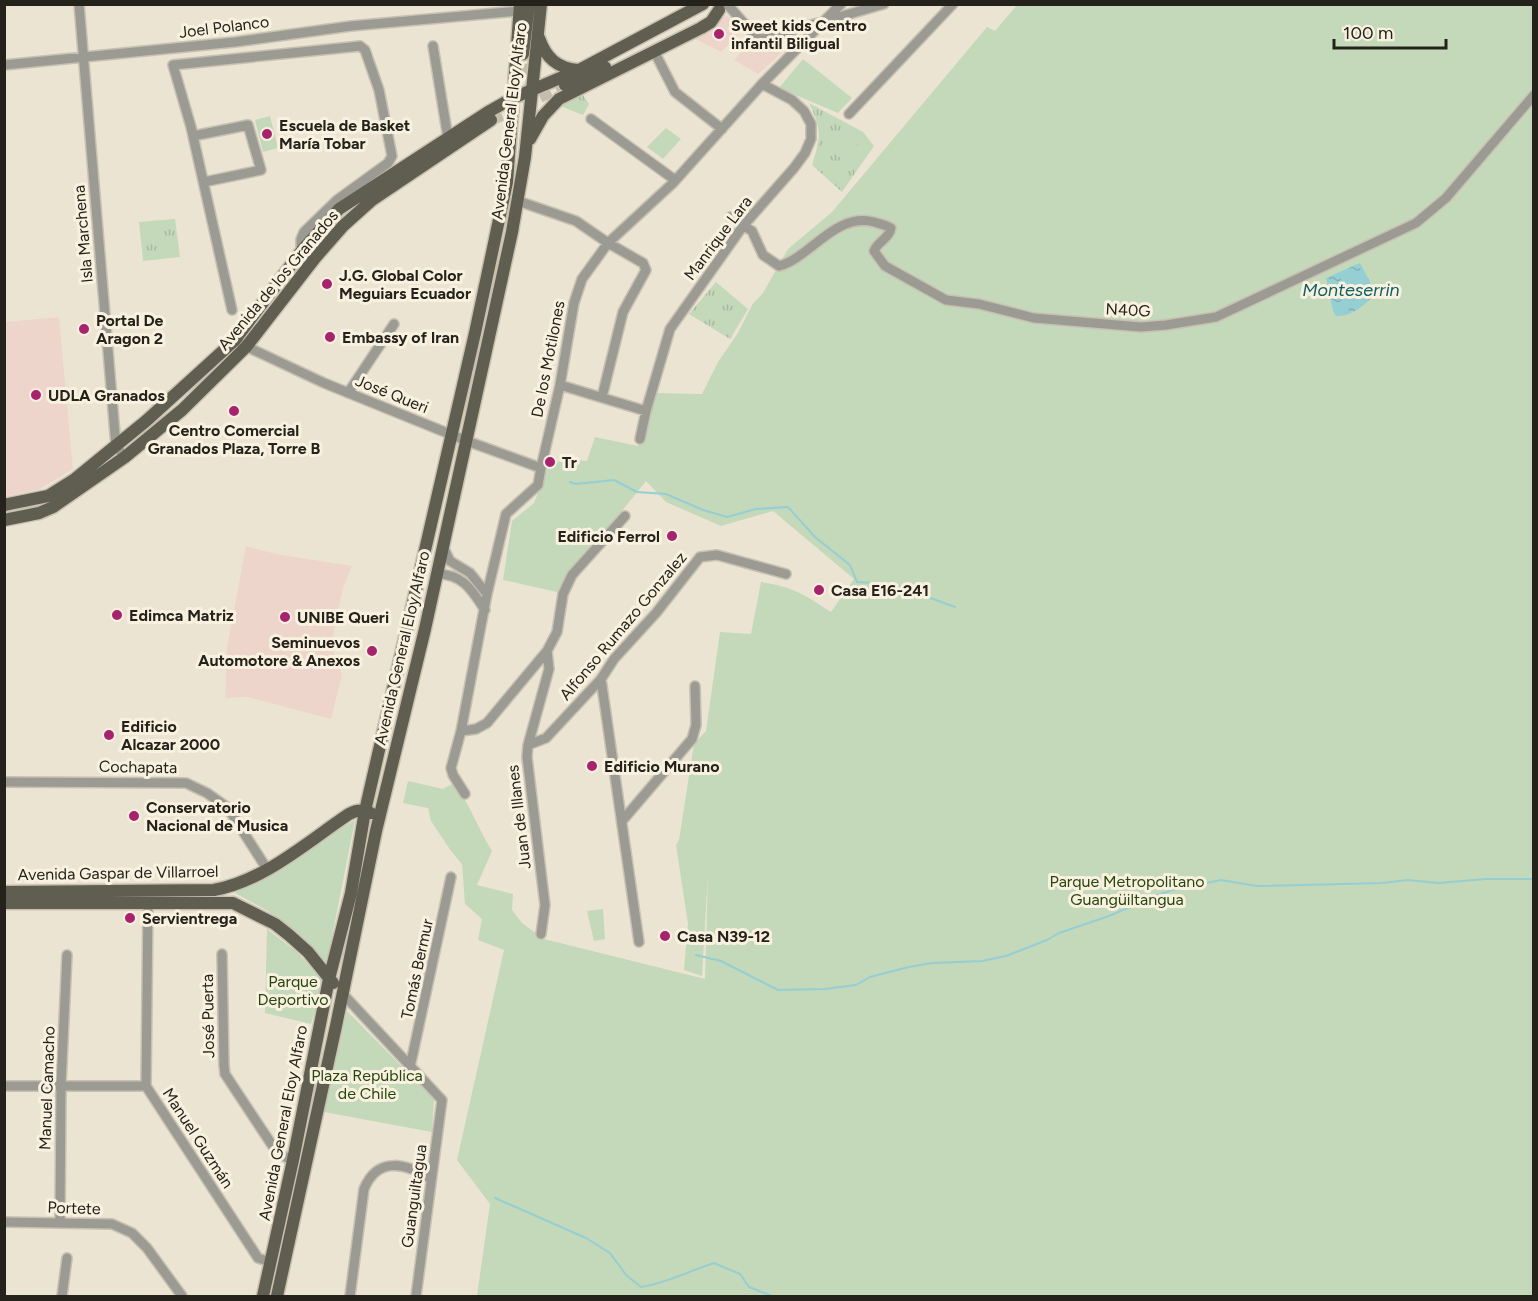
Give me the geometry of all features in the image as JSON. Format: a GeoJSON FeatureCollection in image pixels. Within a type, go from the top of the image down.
{"type":"FeatureCollection","features":[{"type":"Feature","properties":{"kind":"main road"},"geometry":{"type":"LineString","coordinates":[[534,4],[531,56],[534,75]]}},
{"type":"Feature","properties":{"kind":"main road","name":"Avenida General Eloy Alfaro"},"geometry":{"type":"LineString","coordinates":[[276,1296],[317,1114],[376,831],[423,639],[518,201],[533,90],[541,4]]}},
{"type":"Feature","properties":{"kind":"main road","name":"Avenida de los Granados"},"geometry":{"type":"LineString","coordinates":[[4,520],[39,513],[53,507],[125,457],[182,410],[246,347],[315,258],[343,226],[372,200],[395,185],[413,179],[492,118],[513,98],[579,70],[703,4]]}},
{"type":"Feature","properties":{"kind":"main road"},"geometry":{"type":"LineString","coordinates":[[525,157],[534,131],[547,110],[559,99],[711,22],[724,6]]}},
{"type":"Feature","properties":{"kind":"main road"},"geometry":{"type":"LineString","coordinates":[[565,86],[666,39],[724,6]]}},
{"type":"Feature","properties":{"kind":"main road"},"geometry":{"type":"LineString","coordinates":[[522,7],[523,64]]}},
{"type":"Feature","properties":{"kind":"main road","name":"Avenida General Eloy Alfaro"},"geometry":{"type":"LineString","coordinates":[[263,1296],[272,1262],[329,979],[351,893],[364,811],[475,333],[507,182],[522,7]]}},
{"type":"Feature","properties":{"kind":"main road"},"geometry":{"type":"LineString","coordinates":[[537,35],[545,52],[555,63],[566,69],[579,70]]}},
{"type":"Feature","properties":{"kind":"main road"},"geometry":{"type":"LineString","coordinates":[[492,118],[506,122],[511,142]]}},
{"type":"Feature","properties":{"kind":"main road","name":"Avenida de los Granados"},"geometry":{"type":"LineString","coordinates":[[4,505],[35,500],[62,488],[116,446],[201,372],[235,340],[303,249],[339,209],[448,138],[492,118]]}},
{"type":"Feature","properties":{"kind":"main road"},"geometry":{"type":"LineString","coordinates":[[475,333],[481,341],[490,336]]}},
{"type":"Feature","properties":{"kind":"main road","name":"Avenida Gaspar de Villarroel"},"geometry":{"type":"LineString","coordinates":[[4,903],[148,903],[213,896],[267,869],[356,810],[364,811]]}},
{"type":"Feature","properties":{"kind":"main road"},"geometry":{"type":"LineString","coordinates":[[364,811],[373,815],[376,831]]}},
{"type":"Feature","properties":{"kind":"main road"},"geometry":{"type":"LineString","coordinates":[[232,886],[233,903]]}},
{"type":"Feature","properties":{"kind":"main road","name":"Avenida Gaspar de Villarroel"},"geometry":{"type":"LineString","coordinates":[[4,892],[213,896],[233,903],[275,924],[290,935],[308,952],[342,993]]}},
{"type":"Feature","properties":{"kind":"street","name":"Isla Marchena"},"geometry":{"type":"LineString","coordinates":[[79,4],[116,446]]}},
{"type":"Feature","properties":{"kind":"street","name":"De los Motilones"},"geometry":{"type":"LineString","coordinates":[[465,794],[451,768],[461,731],[487,594],[506,514],[538,485],[560,385],[574,303],[582,279],[608,243],[675,180],[762,84],[841,4]]}},
{"type":"Feature","properties":{"kind":"street"},"geometry":{"type":"LineString","coordinates":[[724,6],[760,39],[884,4]]}},
{"type":"Feature","properties":{"kind":"street"},"geometry":{"type":"LineString","coordinates":[[849,114],[953,4]]}},
{"type":"Feature","properties":{"kind":"street","name":"Joel Polanco"},"geometry":{"type":"LineString","coordinates":[[4,65],[236,42],[351,26],[522,7]]}},
{"type":"Feature","properties":{"kind":"street"},"geometry":{"type":"LineString","coordinates":[[232,310],[193,136],[173,65],[360,46],[364,50],[379,90],[392,156],[388,163],[338,200],[302,235],[303,249],[315,258]]}},
{"type":"Feature","properties":{"kind":"street"},"geometry":{"type":"LineString","coordinates":[[433,46],[448,138]]}},
{"type":"Feature","properties":{"kind":"street"},"geometry":{"type":"LineString","coordinates":[[654,51],[675,92],[722,129]]}},
{"type":"Feature","properties":{"kind":"street","name":"Manrique Lara"},"geometry":{"type":"LineString","coordinates":[[640,439],[669,329],[742,226],[794,168],[811,140],[811,124],[804,111],[792,100],[762,84]]}},
{"type":"Feature","properties":{"kind":"street","name":"N40G"},"geometry":{"type":"LineString","coordinates":[[742,226],[752,231],[763,255],[779,266],[837,228],[855,222],[869,221],[889,226],[891,231],[877,245],[874,254],[885,266],[946,300],[979,304],[1034,318],[1141,327],[1166,326],[1216,317],[1416,224],[1446,198],[1533,95]]}},
{"type":"Feature","properties":{"kind":"street"},"geometry":{"type":"LineString","coordinates":[[591,119],[675,180]]}},
{"type":"Feature","properties":{"kind":"street"},"geometry":{"type":"LineString","coordinates":[[193,136],[248,125],[261,170],[204,182]]}},
{"type":"Feature","properties":{"kind":"street"},"geometry":{"type":"LineString","coordinates":[[518,201],[576,221],[643,263],[646,270],[623,312],[602,397]]}},
{"type":"Feature","properties":{"kind":"street"},"geometry":{"type":"LineString","coordinates":[[730,217],[742,226]]}},
{"type":"Feature","properties":{"kind":"street"},"geometry":{"type":"LineString","coordinates":[[348,393],[394,324]]}},
{"type":"Feature","properties":{"kind":"street","name":"José Queri"},"geometry":{"type":"LineString","coordinates":[[235,340],[348,393],[541,468]]}},
{"type":"Feature","properties":{"kind":"street"},"geometry":{"type":"LineString","coordinates":[[560,385],[646,411]]}},
{"type":"Feature","properties":{"kind":"street"},"geometry":{"type":"LineString","coordinates":[[116,446],[125,457]]}},
{"type":"Feature","properties":{"kind":"street","name":"Juan de Illanes"},"geometry":{"type":"LineString","coordinates":[[541,934],[545,905],[533,814],[527,757],[528,745],[549,669],[547,651],[557,632],[563,594],[573,575],[624,516]]}},
{"type":"Feature","properties":{"kind":"street"},"geometry":{"type":"LineString","coordinates":[[443,547],[450,561],[470,573],[487,594]]}},
{"type":"Feature","properties":{"kind":"street","name":"Alfonso Rumazo Gonzalez"},"geometry":{"type":"LineString","coordinates":[[528,745],[546,738],[602,679],[614,659],[656,613],[700,557],[717,555],[786,574]]}},
{"type":"Feature","properties":{"kind":"street"},"geometry":{"type":"LineString","coordinates":[[437,574],[447,574],[462,580],[468,585],[484,610]]}},
{"type":"Feature","properties":{"kind":"street"},"geometry":{"type":"LineString","coordinates":[[461,731],[476,729],[487,723],[547,651]]}},
{"type":"Feature","properties":{"kind":"street"},"geometry":{"type":"LineString","coordinates":[[602,679],[639,942]]}},
{"type":"Feature","properties":{"kind":"street"},"geometry":{"type":"LineString","coordinates":[[622,821],[692,739],[696,725],[694,686]]}},
{"type":"Feature","properties":{"kind":"street","name":"Cochapata"},"geometry":{"type":"LineString","coordinates":[[4,782],[186,783],[207,793],[228,808],[267,869]]}},
{"type":"Feature","properties":{"kind":"street","name":"Tomás Bermur"},"geometry":{"type":"LineString","coordinates":[[410,1067],[451,877]]}},
{"type":"Feature","properties":{"kind":"street","name":"Manuel Guzmán"},"geometry":{"type":"LineString","coordinates":[[148,903],[146,1086],[258,1258],[272,1262]]}},
{"type":"Feature","properties":{"kind":"street","name":"José Puerta"},"geometry":{"type":"LineString","coordinates":[[222,954],[225,1074],[278,1155],[293,1160]]}},
{"type":"Feature","properties":{"kind":"street","name":"Manuel Camacho"},"geometry":{"type":"LineString","coordinates":[[60,1222],[61,1085],[68,955]]}},
{"type":"Feature","properties":{"kind":"street"},"geometry":{"type":"LineString","coordinates":[[342,993],[410,1067]]}},
{"type":"Feature","properties":{"kind":"street","name":"Guanguiltagua"},"geometry":{"type":"LineString","coordinates":[[410,1067],[442,1100],[416,1296]]}},
{"type":"Feature","properties":{"kind":"street"},"geometry":{"type":"LineString","coordinates":[[4,1086],[146,1086]]}},
{"type":"Feature","properties":{"kind":"street"},"geometry":{"type":"LineString","coordinates":[[350,1296],[364,1189],[367,1182],[373,1174],[395,1165],[415,1169],[431,1179]]}},
{"type":"Feature","properties":{"kind":"street","name":"Portete"},"geometry":{"type":"LineString","coordinates":[[4,1222],[112,1224],[132,1233],[147,1248],[182,1296]]}},
{"type":"Feature","properties":{"kind":"street"},"geometry":{"type":"LineString","coordinates":[[62,1296],[67,1258]]}},
{"type":"Feature","properties":{"kind":"shaded area","name":"Sweet kids Centro infantil Biligual"},"geometry":{"type":"Polygon","coordinates":[[[727,15],[742,31],[721,52],[693,38],[727,15]]]}},
{"type":"Feature","properties":{"kind":"shaded area"},"geometry":{"type":"Polygon","coordinates":[[[800,36],[758,74],[734,60],[751,41],[760,48],[800,36]]]}},
{"type":"Feature","properties":{"kind":"shaded area","name":"UDLA Granados"},"geometry":{"type":"Polygon","coordinates":[[[59,317],[73,469],[40,489],[5,497],[5,322],[59,317]]]}},
{"type":"Feature","properties":{"kind":"shaded area","name":"UNIBE Queri"},"geometry":{"type":"Polygon","coordinates":[[[246,546],[276,554],[352,566],[343,588],[331,645],[342,675],[331,719],[247,697],[225,698],[227,647],[246,546]]]}},
{"type":"Feature","properties":{"kind":"green space","name":"Parque Metropolitano Guangüiltangua"},"geometry":{"type":"Polygon","coordinates":[[[1017,5],[1533,5],[1533,1296],[477,1296],[490,1204],[457,1160],[504,950],[478,940],[482,919],[465,904],[462,864],[431,821],[428,808],[403,803],[408,781],[443,789],[454,783],[492,851],[477,885],[513,894],[512,910],[522,923],[544,939],[705,979],[708,873],[702,976],[684,970],[688,924],[676,845],[679,840],[694,744],[706,731],[720,632],[751,634],[761,582],[798,592],[831,612],[854,579],[773,511],[721,526],[666,502],[646,481],[557,592],[503,580],[512,521],[534,503],[548,467],[564,459],[587,461],[595,437],[638,446],[656,393],[702,394],[718,362],[738,333],[752,305],[763,293],[788,249],[832,212],[987,27],[995,31],[1017,5]]]}},
{"type":"Feature","properties":{"kind":"green space"},"geometry":{"type":"Polygon","coordinates":[[[803,59],[852,98],[838,113],[779,88],[803,59]]]}},
{"type":"Feature","properties":{"kind":"green space"},"geometry":{"type":"Polygon","coordinates":[[[581,92],[589,104],[583,115],[560,106],[581,92]]]}},
{"type":"Feature","properties":{"kind":"green space"},"geometry":{"type":"Polygon","coordinates":[[[809,103],[863,132],[874,146],[842,192],[812,165],[819,134],[809,103]]]}},
{"type":"Feature","properties":{"kind":"green space","name":"Escuela de Basket María Tobar"},"geometry":{"type":"Polygon","coordinates":[[[270,116],[278,148],[263,152],[255,120],[270,116]]]}},
{"type":"Feature","properties":{"kind":"green space"},"geometry":{"type":"Polygon","coordinates":[[[666,128],[681,139],[663,159],[647,147],[666,128]]]}},
{"type":"Feature","properties":{"kind":"green space"},"geometry":{"type":"Polygon","coordinates":[[[848,128],[862,136],[847,163],[834,153],[848,128]]]}},
{"type":"Feature","properties":{"kind":"green space"},"geometry":{"type":"Polygon","coordinates":[[[832,161],[850,177],[841,189],[824,171],[832,161]]]}},
{"type":"Feature","properties":{"kind":"green space"},"geometry":{"type":"Polygon","coordinates":[[[175,219],[180,257],[143,261],[139,222],[175,219]]]}},
{"type":"Feature","properties":{"kind":"green space"},"geometry":{"type":"Polygon","coordinates":[[[716,282],[748,309],[730,339],[689,314],[716,282]]]}},
{"type":"Feature","properties":{"kind":"green space"},"geometry":{"type":"Polygon","coordinates":[[[355,820],[326,967],[291,928],[268,911],[235,893],[355,820]]]}},
{"type":"Feature","properties":{"kind":"green space"},"geometry":{"type":"Polygon","coordinates":[[[603,909],[605,939],[594,941],[587,911],[603,909]]]}},
{"type":"Feature","properties":{"kind":"green space","name":"Parque Deportivo"},"geometry":{"type":"Polygon","coordinates":[[[267,929],[297,952],[324,982],[311,1024],[265,1013],[267,929]]]}},
{"type":"Feature","properties":{"kind":"green space","name":"Plaza República de Chile"},"geometry":{"type":"Polygon","coordinates":[[[347,1011],[434,1099],[432,1132],[324,1112],[347,1011]]]}},
{"type":"Feature","properties":{"kind":"water","name":"Monteserrin"},"geometry":{"type":"Polygon","coordinates":[[[1360,263],[1376,293],[1353,312],[1336,316],[1326,278],[1360,263]]]}},
{"type":"Feature","properties":{"kind":"waterway"},"geometry":{"type":"LineString","coordinates":[[570,482],[576,484],[614,480],[637,492],[666,494],[703,510],[727,517],[756,509],[788,507],[815,537],[850,565],[857,582],[892,584],[955,607]]}},
{"type":"Feature","properties":{"kind":"waterway"},"geometry":{"type":"LineString","coordinates":[[696,955],[721,961],[778,990],[825,989],[856,985],[870,977],[909,967],[932,963],[982,961],[1006,956],[1155,896],[1172,890],[1221,880],[1257,886],[1382,883],[1408,880],[1438,883],[1486,879],[1534,879]]}},
{"type":"Feature","properties":{"kind":"waterway"},"geometry":{"type":"LineString","coordinates":[[495,1198],[586,1238],[610,1253],[626,1275],[641,1287],[669,1280],[714,1263],[740,1274],[749,1287],[772,1296]]}},
{"type":"Feature","properties":{"kind":"tunnel"},"geometry":{"type":"LineString","coordinates":[[523,64],[527,79],[539,88]]}},
{"type":"Feature","properties":{"kind":"tunnel"},"geometry":{"type":"LineString","coordinates":[[491,120],[565,85]]}},
{"type":"Feature","properties":{"kind":"place","name":"Sweet kids Centro infantil Biligual"},"geometry":{"type":"Point","coordinates":[719,34]}},
{"type":"Feature","properties":{"kind":"place","name":"Escuela de Basket María Tobar"},"geometry":{"type":"Point","coordinates":[267,134]}},
{"type":"Feature","properties":{"kind":"place","name":"J.G. Global Color Meguiars Ecuador"},"geometry":{"type":"Point","coordinates":[327,284]}},
{"type":"Feature","properties":{"kind":"place","name":"Portal De Aragon 2"},"geometry":{"type":"Point","coordinates":[84,329]}},
{"type":"Feature","properties":{"kind":"place","name":"Embassy of Iran"},"geometry":{"type":"Point","coordinates":[330,337]}},
{"type":"Feature","properties":{"kind":"place","name":"UDLA Granados"},"geometry":{"type":"Point","coordinates":[36,395]}},
{"type":"Feature","properties":{"kind":"place","name":"Centro Comercial Granados Plaza, Torre B"},"geometry":{"type":"Point","coordinates":[234,411]}},
{"type":"Feature","properties":{"kind":"place","name":"Tr"},"geometry":{"type":"Point","coordinates":[550,462]}},
{"type":"Feature","properties":{"kind":"place","name":"Edificio Ferrol"},"geometry":{"type":"Point","coordinates":[672,536]}},
{"type":"Feature","properties":{"kind":"place","name":"Casa E16-241"},"geometry":{"type":"Point","coordinates":[819,590]}},
{"type":"Feature","properties":{"kind":"place","name":"Edimca Matriz"},"geometry":{"type":"Point","coordinates":[117,615]}},
{"type":"Feature","properties":{"kind":"place","name":"UNIBE Queri"},"geometry":{"type":"Point","coordinates":[285,617]}},
{"type":"Feature","properties":{"kind":"place","name":"Seminuevos Automotore & Anexos"},"geometry":{"type":"Point","coordinates":[372,651]}},
{"type":"Feature","properties":{"kind":"place","name":"Edificio Alcazar 2000"},"geometry":{"type":"Point","coordinates":[109,735]}},
{"type":"Feature","properties":{"kind":"place","name":"Edificio Murano"},"geometry":{"type":"Point","coordinates":[592,766]}},
{"type":"Feature","properties":{"kind":"place","name":"Conservatorio Nacional de Musica"},"geometry":{"type":"Point","coordinates":[134,816]}},
{"type":"Feature","properties":{"kind":"place","name":"Servientrega"},"geometry":{"type":"Point","coordinates":[130,918]}},
{"type":"Feature","properties":{"kind":"place","name":"Casa N39-12"},"geometry":{"type":"Point","coordinates":[665,936]}}]}
